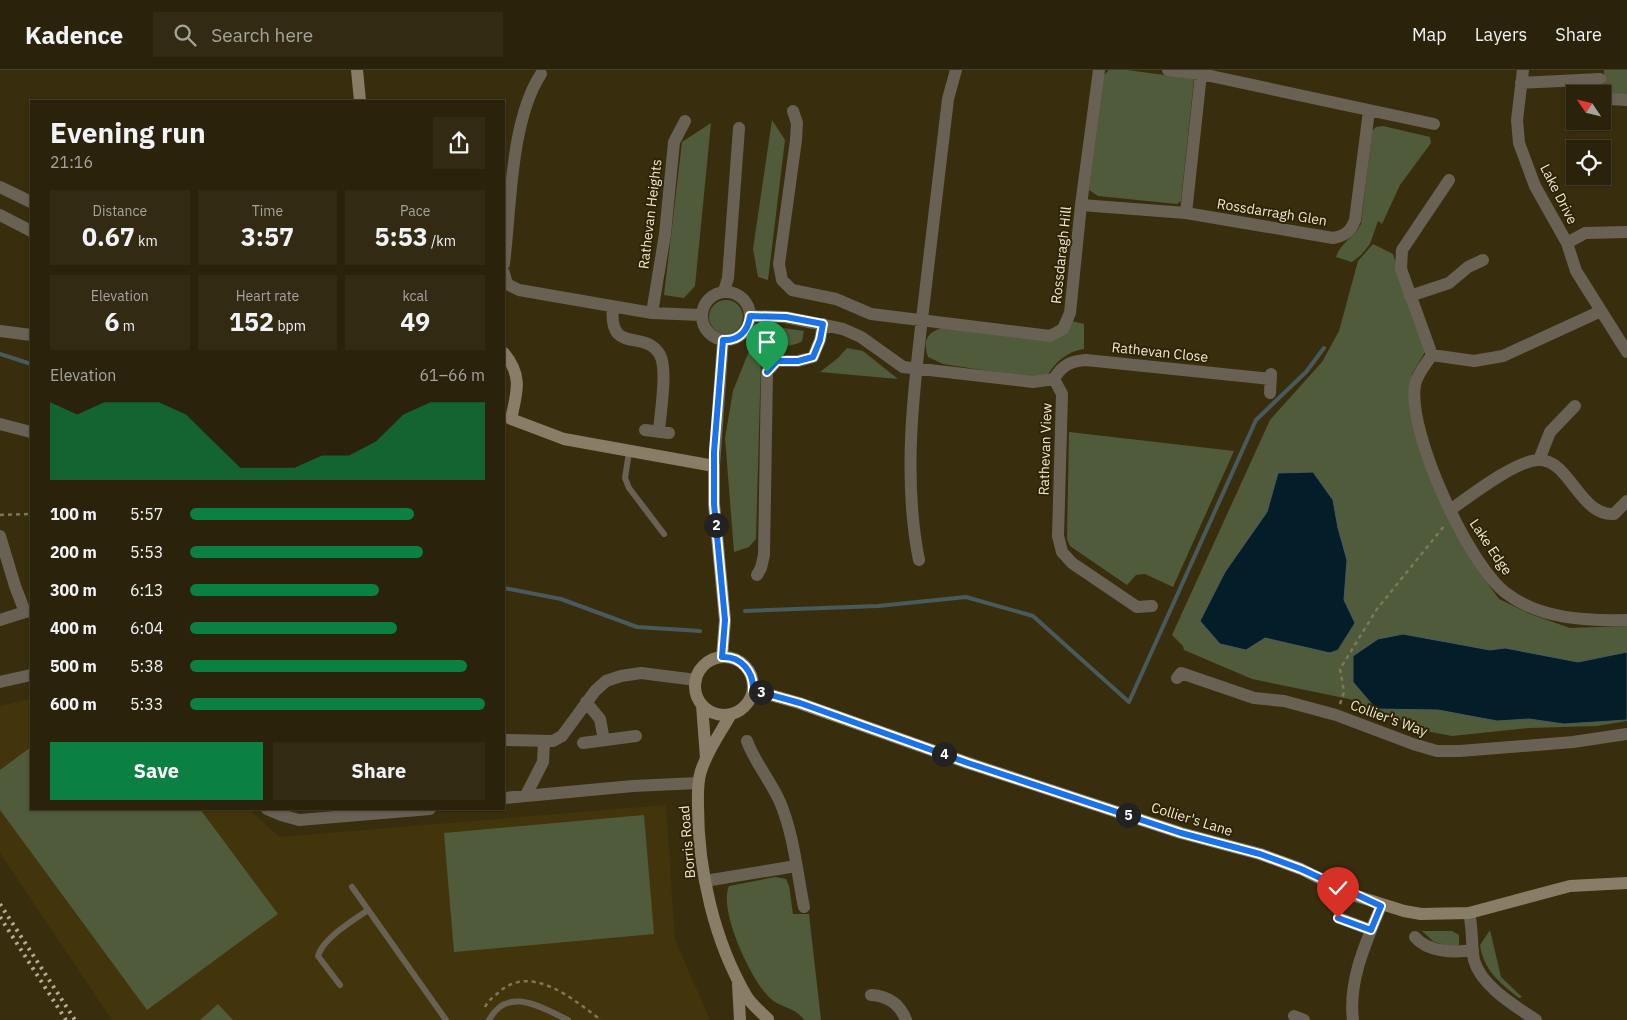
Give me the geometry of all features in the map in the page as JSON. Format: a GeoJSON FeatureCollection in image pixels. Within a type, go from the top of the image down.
{"type":"FeatureCollection","features":[{"type":"Feature","properties":{"kind":"street"},"geometry":{"type":"LineString","coordinates":[[357,70],[360,100]]}},
{"type":"Feature","properties":{"kind":"street"},"geometry":{"type":"LineString","coordinates":[[919,560],[913,529],[912,483],[915,369],[948,99],[951,81],[956,70]]}},
{"type":"Feature","properties":{"kind":"street","name":"Rossdaragh Hill"},"geometry":{"type":"LineString","coordinates":[[792,111],[796,124],[796,140],[780,245],[779,264],[782,280],[792,290],[836,300],[871,314],[1037,336],[1050,336],[1063,329],[1070,313],[1081,205],[1099,70]]}},
{"type":"Feature","properties":{"kind":"street"},"geometry":{"type":"LineString","coordinates":[[1168,70],[1201,74],[1434,124]]}},
{"type":"Feature","properties":{"kind":"street"},"geometry":{"type":"LineString","coordinates":[[505,256],[520,130],[530,91],[541,74]]}},
{"type":"Feature","properties":{"kind":"street"},"geometry":{"type":"LineString","coordinates":[[1186,213],[1201,74]]}},
{"type":"Feature","properties":{"kind":"street"},"geometry":{"type":"LineString","coordinates":[[1522,76],[1599,75]]}},
{"type":"Feature","properties":{"kind":"street","name":"Lake Drive"},"geometry":{"type":"LineString","coordinates":[[1522,76],[1517,120],[1519,143],[1535,186],[1567,243],[1576,271],[1627,352]]}},
{"type":"Feature","properties":{"kind":"street"},"geometry":{"type":"LineString","coordinates":[[1611,100],[1627,100]]}},
{"type":"Feature","properties":{"kind":"street","name":"Rossdarragh Glen"},"geometry":{"type":"LineString","coordinates":[[1081,205],[1186,213],[1333,238],[1345,234],[1353,225],[1357,212],[1369,111]]}},
{"type":"Feature","properties":{"kind":"street","name":"Rathevan Heights"},"geometry":{"type":"LineString","coordinates":[[652,313],[665,234],[674,142],[685,121]]}},
{"type":"Feature","properties":{"kind":"street"},"geometry":{"type":"LineString","coordinates":[[724,291],[728,278],[739,128]]}},
{"type":"Feature","properties":{"kind":"street"},"geometry":{"type":"LineString","coordinates":[[1449,180],[1402,250],[1401,269],[1432,355],[1474,361],[1503,356],[1604,316]]}},
{"type":"Feature","properties":{"kind":"street"},"geometry":{"type":"LineString","coordinates":[[0,187],[30,202]]}},
{"type":"Feature","properties":{"kind":"street"},"geometry":{"type":"LineString","coordinates":[[0,215],[30,230]]}},
{"type":"Feature","properties":{"kind":"street"},"geometry":{"type":"LineString","coordinates":[[1567,243],[1585,233],[1627,232]]}},
{"type":"Feature","properties":{"kind":"street"},"geometry":{"type":"LineString","coordinates":[[1410,296],[1449,283],[1468,268],[1483,260]]}},
{"type":"Feature","properties":{"kind":"street"},"geometry":{"type":"LineString","coordinates":[[505,281],[515,289],[652,313],[701,315]]}},
{"type":"Feature","properties":{"kind":"street"},"geometry":{"type":"LineString","coordinates":[[724,291],[739,295],[745,300],[750,316],[746,330],[740,336],[723,340],[711,336],[706,330],[701,315],[706,302],[717,293],[724,291]]}},
{"type":"Feature","properties":{"kind":"street"},"geometry":{"type":"LineString","coordinates":[[613,306],[613,326],[618,335],[654,348],[663,365],[664,432],[645,430]]}},
{"type":"Feature","properties":{"kind":"street","name":"Rathevan View"},"geometry":{"type":"LineString","coordinates":[[750,316],[786,317],[843,329],[861,337],[903,367],[1033,382],[1054,379],[1062,394],[1058,530],[1060,548],[1072,563],[1137,607],[1152,606]]}},
{"type":"Feature","properties":{"kind":"street"},"geometry":{"type":"LineString","coordinates":[[757,575],[764,555],[767,372],[777,361],[798,361],[813,357],[820,340],[823,324]]}},
{"type":"Feature","properties":{"kind":"street"},"geometry":{"type":"LineString","coordinates":[[0,331],[30,331]]}},
{"type":"Feature","properties":{"kind":"street"},"geometry":{"type":"LineString","coordinates":[[722,657],[725,620],[714,504],[714,466],[723,340]]}},
{"type":"Feature","properties":{"kind":"street"},"geometry":{"type":"LineString","coordinates":[[505,354],[516,370],[518,388],[507,418],[564,439],[714,466]]}},
{"type":"Feature","properties":{"kind":"street","name":"Lake Edge"},"geometry":{"type":"LineString","coordinates":[[1432,355],[1419,375],[1415,390],[1419,423],[1433,471],[1451,513],[1494,582],[1522,603],[1554,615],[1596,620],[1627,620]]}},
{"type":"Feature","properties":{"kind":"street","name":"Rathevan Close"},"geometry":{"type":"LineString","coordinates":[[1054,379],[1064,366],[1073,361],[1086,360],[1271,377],[1270,393]]}},
{"type":"Feature","properties":{"kind":"street"},"geometry":{"type":"LineString","coordinates":[[1539,460],[1550,432],[1575,406]]}},
{"type":"Feature","properties":{"kind":"street"},"geometry":{"type":"LineString","coordinates":[[0,424],[30,432]]}},
{"type":"Feature","properties":{"kind":"street"},"geometry":{"type":"LineString","coordinates":[[1451,513],[1496,479],[1526,463],[1539,460],[1557,468],[1590,505],[1604,515],[1614,514],[1627,501]]}},
{"type":"Feature","properties":{"kind":"street"},"geometry":{"type":"LineString","coordinates":[[0,536],[15,586],[28,612],[0,620]]}},
{"type":"Feature","properties":{"kind":"street"},"geometry":{"type":"LineString","coordinates":[[722,657],[735,659],[743,664],[750,673],[753,690],[744,707],[731,714],[715,713],[702,705],[696,692],[696,680],[704,665],[722,657]]}},
{"type":"Feature","properties":{"kind":"street"},"geometry":{"type":"LineString","coordinates":[[505,740],[553,741],[562,736],[586,702],[606,681],[621,676],[641,673],[696,680]]}},
{"type":"Feature","properties":{"kind":"street","name":"Collier's Way"},"geometry":{"type":"LineString","coordinates":[[1177,678],[1181,673],[1188,674],[1239,694],[1284,701],[1336,714],[1413,744],[1437,751],[1460,751],[1573,742],[1627,734]]}},
{"type":"Feature","properties":{"kind":"street"},"geometry":{"type":"LineString","coordinates":[[0,682],[30,675]]}},
{"type":"Feature","properties":{"kind":"street","name":"Collier's Lane"},"geometry":{"type":"LineString","coordinates":[[753,690],[800,703],[968,763],[1181,833],[1260,854],[1301,869],[1381,906],[1421,914],[1469,913],[1570,886],[1627,883]]}},
{"type":"Feature","properties":{"kind":"street"},"geometry":{"type":"LineString","coordinates":[[586,702],[600,719],[604,740]]}},
{"type":"Feature","properties":{"kind":"street","name":"Borris Road"},"geometry":{"type":"LineString","coordinates":[[702,705],[706,758]]}},
{"type":"Feature","properties":{"kind":"street","name":"Borris Road"},"geometry":{"type":"LineString","coordinates":[[731,714],[706,758],[698,783],[698,826],[705,881],[719,931],[738,980],[748,999],[769,1020]]}},
{"type":"Feature","properties":{"kind":"street"},"geometry":{"type":"LineString","coordinates":[[583,743],[636,736]]}},
{"type":"Feature","properties":{"kind":"street"},"geometry":{"type":"LineString","coordinates":[[747,741],[751,753],[780,802],[790,833],[804,907]]}},
{"type":"Feature","properties":{"kind":"street"},"geometry":{"type":"LineString","coordinates":[[526,795],[543,762],[544,742]]}},
{"type":"Feature","properties":{"kind":"street"},"geometry":{"type":"LineString","coordinates":[[505,798],[698,783]]}},
{"type":"Feature","properties":{"kind":"street"},"geometry":{"type":"LineString","coordinates":[[269,810],[299,820],[418,810]]}},
{"type":"Feature","properties":{"kind":"street"},"geometry":{"type":"LineString","coordinates":[[705,881],[796,866]]}},
{"type":"Feature","properties":{"kind":"street"},"geometry":{"type":"LineString","coordinates":[[1353,1020],[1351,1008],[1356,978],[1371,930],[1381,906]]}},
{"type":"Feature","properties":{"kind":"street"},"geometry":{"type":"LineString","coordinates":[[1469,913],[1475,963],[1491,986],[1536,1020]]}},
{"type":"Feature","properties":{"kind":"street"},"geometry":{"type":"LineString","coordinates":[[1338,918],[1371,930]]}},
{"type":"Feature","properties":{"kind":"street"},"geometry":{"type":"LineString","coordinates":[[1415,937],[1420,943],[1436,949],[1472,950]]}},
{"type":"Feature","properties":{"kind":"street","name":"Borris Road"},"geometry":{"type":"LineString","coordinates":[[738,980],[740,1020]]}},
{"type":"Feature","properties":{"kind":"street"},"geometry":{"type":"LineString","coordinates":[[872,995],[886,996],[896,1004],[906,1020]]}},
{"type":"Feature","properties":{"kind":"street"},"geometry":{"type":"LineString","coordinates":[[763,1020],[769,1020]]}},
{"type":"Feature","properties":{"kind":"lane"},"geometry":{"type":"LineString","coordinates":[[629,452],[625,478],[629,488],[664,534]]}},
{"type":"Feature","properties":{"kind":"lane"},"geometry":{"type":"LineString","coordinates":[[352,887],[446,1020]]}},
{"type":"Feature","properties":{"kind":"lane"},"geometry":{"type":"LineString","coordinates":[[340,985],[318,956],[320,948],[368,910]]}},
{"type":"Feature","properties":{"kind":"lane"},"geometry":{"type":"LineString","coordinates":[[490,1020],[496,1008],[510,1002],[526,1000],[568,1020]]}},
{"type":"Feature","properties":{"kind":"path"},"geometry":{"type":"LineString","coordinates":[[1336,714],[1344,692],[1340,669],[1377,609],[1451,513]]}},
{"type":"Feature","properties":{"kind":"path"},"geometry":{"type":"LineString","coordinates":[[0,515],[30,514]]}},
{"type":"Feature","properties":{"kind":"shaded area"},"geometry":{"type":"Polygon","coordinates":[[[30,699],[30,810],[250,810],[279,837],[666,805],[675,940],[710,1020],[112,1020],[0,853],[0,706],[30,699]]]}},
{"type":"Feature","properties":{"kind":"green space"},"geometry":{"type":"Polygon","coordinates":[[[1109,70],[1127,70],[1194,79],[1181,201],[1177,204],[1098,196],[1089,190],[1104,75],[1109,70]]]}},
{"type":"Feature","properties":{"kind":"green space"},"geometry":{"type":"Polygon","coordinates":[[[1604,70],[1627,70],[1627,97],[1613,97],[1611,95],[1611,85],[1605,85],[1604,70]]]}},
{"type":"Feature","properties":{"kind":"green space"},"geometry":{"type":"Polygon","coordinates":[[[772,120],[785,140],[768,280],[758,277],[753,249],[772,120]]]}},
{"type":"Feature","properties":{"kind":"green space"},"geometry":{"type":"Polygon","coordinates":[[[711,123],[695,286],[684,298],[664,295],[682,142],[711,123]]]}},
{"type":"Feature","properties":{"kind":"green space"},"geometry":{"type":"Polygon","coordinates":[[[1383,126],[1430,137],[1431,143],[1400,185],[1382,224],[1378,221],[1370,244],[1352,262],[1336,257],[1341,247],[1361,224],[1372,131],[1376,127],[1383,126]]]}},
{"type":"Feature","properties":{"kind":"green space"},"geometry":{"type":"Polygon","coordinates":[[[1373,244],[1393,254],[1425,352],[1412,374],[1411,406],[1481,574],[1499,599],[1530,614],[1570,628],[1627,626],[1627,721],[1597,726],[1529,728],[1452,736],[1426,731],[1349,699],[1252,679],[1184,650],[1183,646],[1172,635],[1270,420],[1322,362],[1339,331],[1358,261],[1373,244]]]}},
{"type":"Feature","properties":{"kind":"green space"},"geometry":{"type":"Polygon","coordinates":[[[726,300],[738,305],[743,317],[738,329],[726,334],[714,329],[709,317],[714,305],[726,300]]]}},
{"type":"Feature","properties":{"kind":"green space"},"geometry":{"type":"Polygon","coordinates":[[[1072,321],[1084,324],[1084,349],[1062,358],[1047,376],[1034,378],[943,364],[928,357],[926,350],[929,335],[943,328],[949,327],[1045,340],[1072,321]]]}},
{"type":"Feature","properties":{"kind":"green space"},"geometry":{"type":"Polygon","coordinates":[[[783,328],[804,331],[802,341],[797,344],[769,349],[761,358],[756,539],[749,547],[734,552],[725,438],[733,391],[749,351],[759,338],[783,328]]]}},
{"type":"Feature","properties":{"kind":"green space"},"geometry":{"type":"Polygon","coordinates":[[[847,348],[863,351],[898,379],[820,372],[847,348]]]}},
{"type":"Feature","properties":{"kind":"green space"},"geometry":{"type":"Polygon","coordinates":[[[1069,432],[1234,451],[1173,587],[1145,574],[1136,575],[1127,585],[1070,546],[1067,539],[1069,432]]]}},
{"type":"Feature","properties":{"kind":"green space"},"geometry":{"type":"Polygon","coordinates":[[[30,748],[30,810],[201,810],[278,914],[147,1010],[0,810],[0,770],[30,748]]]}},
{"type":"Feature","properties":{"kind":"green space"},"geometry":{"type":"Polygon","coordinates":[[[644,815],[654,934],[454,952],[444,833],[644,815]]]}},
{"type":"Feature","properties":{"kind":"green space"},"geometry":{"type":"Polygon","coordinates":[[[775,877],[786,879],[789,886],[793,914],[809,914],[821,1020],[804,1020],[797,1012],[773,1001],[769,997],[746,961],[732,927],[728,911],[727,897],[729,886],[775,877]]]}},
{"type":"Feature","properties":{"kind":"green space"},"geometry":{"type":"Polygon","coordinates":[[[1490,930],[1501,977],[1522,997],[1519,998],[1499,981],[1485,962],[1480,945],[1490,930]]]}},
{"type":"Feature","properties":{"kind":"green space"},"geometry":{"type":"Polygon","coordinates":[[[1422,931],[1452,931],[1459,935],[1459,945],[1457,948],[1434,942],[1422,931]]]}},
{"type":"Feature","properties":{"kind":"green space"},"geometry":{"type":"Polygon","coordinates":[[[218,1004],[233,1020],[200,1020],[218,1004]]]}},
{"type":"Feature","properties":{"kind":"water"},"geometry":{"type":"Polygon","coordinates":[[[1313,472],[1333,500],[1347,560],[1344,600],[1355,623],[1338,650],[1330,653],[1265,638],[1246,650],[1220,644],[1200,621],[1225,572],[1267,512],[1278,473],[1313,472]]]}},
{"type":"Feature","properties":{"kind":"water"},"geometry":{"type":"Polygon","coordinates":[[[1403,634],[1490,650],[1505,648],[1578,662],[1627,652],[1627,720],[1564,724],[1529,719],[1497,721],[1438,710],[1376,709],[1353,682],[1353,656],[1378,639],[1403,634]]]}},
{"type":"Feature","properties":{"kind":"waterway"},"geometry":{"type":"LineString","coordinates":[[745,611],[878,606],[966,597],[1033,616],[1129,702],[1256,420],[1306,372],[1324,348]]}},
{"type":"Feature","properties":{"kind":"waterway"},"geometry":{"type":"LineString","coordinates":[[0,354],[30,364]]}},
{"type":"Feature","properties":{"kind":"waterway"},"geometry":{"type":"LineString","coordinates":[[505,588],[561,599],[637,627],[700,631]]}},
{"type":"Feature","properties":{"kind":"railway"},"geometry":{"type":"LineString","coordinates":[[0,904],[75,1020]]}},
{"type":"Feature","properties":{"kind":"railway"},"geometry":{"type":"LineString","coordinates":[[0,917],[66,1020]]}},
{"type":"Feature","properties":{"kind":"route"},"geometry":{"type":"LineString","coordinates":[[767,372],[772,364],[777,361],[798,361],[813,357],[820,340],[823,324],[786,317],[750,316],[749,324],[740,336],[723,340],[724,355],[714,452],[714,504],[725,620],[722,657],[735,659],[748,669],[753,690],[800,703],[968,763],[1181,833],[1260,854],[1301,869],[1353,895],[1381,906],[1371,930],[1346,923],[1338,918]]}}]}
